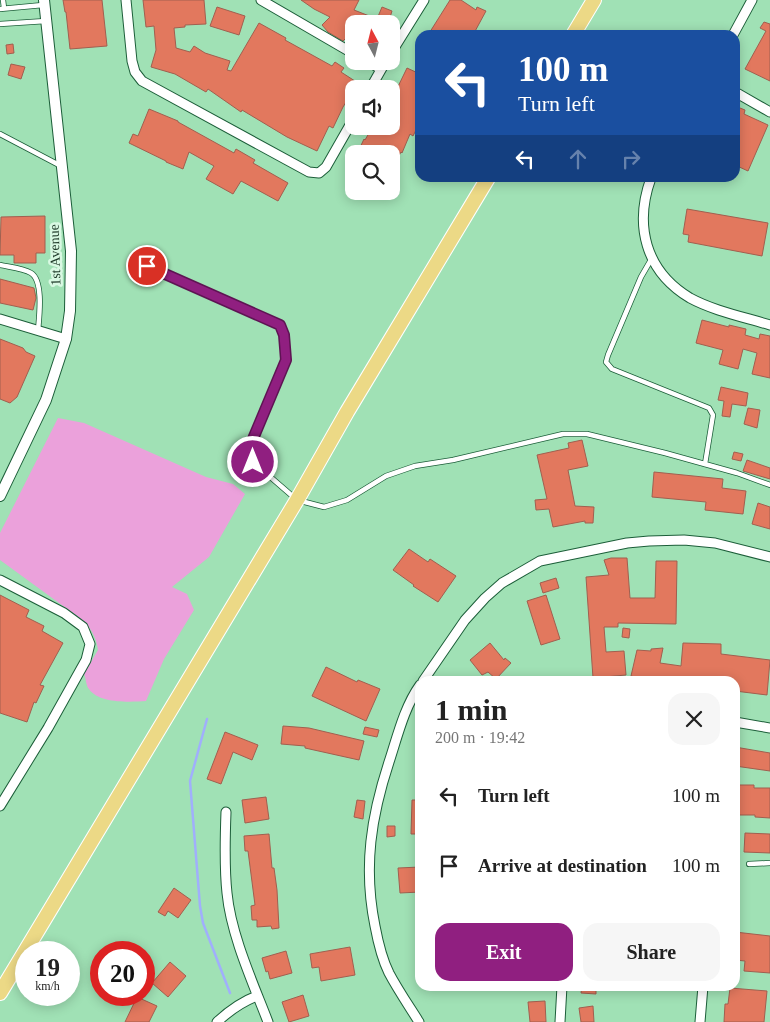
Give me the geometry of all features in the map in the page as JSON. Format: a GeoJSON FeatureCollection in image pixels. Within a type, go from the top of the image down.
{"type":"FeatureCollection","features":[{"type":"Feature","properties":{"kind":"main road"},"geometry":{"type":"LineString","coordinates":[[576,30],[594,0]]}},
{"type":"Feature","properties":{"kind":"main road"},"geometry":{"type":"LineString","coordinates":[[0,993],[297,500],[352,404],[486,182]]}},
{"type":"Feature","properties":{"kind":"street"},"geometry":{"type":"LineString","coordinates":[[126,0],[132,61],[135,72],[142,81],[309,172],[319,173],[326,167],[345,134]]}},
{"type":"Feature","properties":{"kind":"street"},"geometry":{"type":"LineString","coordinates":[[261,0],[345,49]]}},
{"type":"Feature","properties":{"kind":"street"},"geometry":{"type":"LineString","coordinates":[[400,39],[424,0]]}},
{"type":"Feature","properties":{"kind":"street"},"geometry":{"type":"LineString","coordinates":[[736,30],[752,0]]}},
{"type":"Feature","properties":{"kind":"street","name":"1st Avenue"},"geometry":{"type":"LineString","coordinates":[[0,496],[46,400],[66,340],[70,311],[71,251],[44,2]]}},
{"type":"Feature","properties":{"kind":"street"},"geometry":{"type":"LineString","coordinates":[[740,95],[770,112]]}},
{"type":"Feature","properties":{"kind":"street"},"geometry":{"type":"LineString","coordinates":[[650,182],[643,208],[642,226],[646,245],[671,284],[691,298],[770,325]]}},
{"type":"Feature","properties":{"kind":"street"},"geometry":{"type":"LineString","coordinates":[[0,319],[66,340]]}},
{"type":"Feature","properties":{"kind":"street"},"geometry":{"type":"LineString","coordinates":[[426,676],[465,620],[485,598],[502,583],[540,561],[627,543],[684,540],[715,543],[770,557]]}},
{"type":"Feature","properties":{"kind":"street"},"geometry":{"type":"LineString","coordinates":[[0,580],[64,613],[83,627],[90,644],[86,660],[48,728],[0,806]]}},
{"type":"Feature","properties":{"kind":"street"},"geometry":{"type":"LineString","coordinates":[[415,696],[401,725],[379,792],[370,838],[368,871],[378,944],[389,973],[419,1022]]}},
{"type":"Feature","properties":{"kind":"street"},"geometry":{"type":"LineString","coordinates":[[740,723],[770,728]]}},
{"type":"Feature","properties":{"kind":"street"},"geometry":{"type":"LineString","coordinates":[[226,812],[225,854],[227,895],[235,929],[257,996],[268,1022]]}},
{"type":"Feature","properties":{"kind":"street"},"geometry":{"type":"LineString","coordinates":[[560,1022],[562,991]]}},
{"type":"Feature","properties":{"kind":"street"},"geometry":{"type":"LineString","coordinates":[[700,1022],[703,991]]}},
{"type":"Feature","properties":{"kind":"street"},"geometry":{"type":"LineString","coordinates":[[217,1022],[229,1010],[257,996]]}},
{"type":"Feature","properties":{"kind":"lane"},"geometry":{"type":"LineString","coordinates":[[3,0],[2,9],[44,2]]}},
{"type":"Feature","properties":{"kind":"lane"},"geometry":{"type":"LineString","coordinates":[[0,24],[46,21]]}},
{"type":"Feature","properties":{"kind":"lane"},"geometry":{"type":"LineString","coordinates":[[0,134],[62,166]]}},
{"type":"Feature","properties":{"kind":"lane"},"geometry":{"type":"LineString","coordinates":[[652,257],[641,277],[606,358],[606,362],[612,369],[709,408],[713,415],[706,464]]}},
{"type":"Feature","properties":{"kind":"lane"},"geometry":{"type":"LineString","coordinates":[[131,258],[280,325],[284,335],[286,360],[250,446],[253,462],[297,500],[324,507],[347,500],[386,476],[415,466],[452,460],[563,434],[587,434],[706,464],[770,485]]}},
{"type":"Feature","properties":{"kind":"lane"},"geometry":{"type":"LineString","coordinates":[[0,265],[30,273],[36,278],[39,289],[38,331]]}},
{"type":"Feature","properties":{"kind":"lane"},"geometry":{"type":"LineString","coordinates":[[749,864],[770,863]]}},
{"type":"Feature","properties":{"kind":"shaded area"},"geometry":{"type":"Polygon","coordinates":[[[58,418],[84,423],[206,477],[233,484],[245,494],[209,557],[172,587],[187,594],[194,610],[164,659],[146,701],[107,700],[94,694],[88,688],[84,674],[98,650],[90,629],[81,619],[0,560],[0,533],[58,418]]]}},
{"type":"Feature","properties":{"kind":"building"},"geometry":{"type":"Polygon","coordinates":[[[63,0],[102,0],[107,46],[70,49],[63,0]]]}},
{"type":"Feature","properties":{"kind":"building"},"geometry":{"type":"Polygon","coordinates":[[[143,0],[204,0],[206,24],[185,25],[185,27],[174,28],[176,48],[190,52],[194,46],[205,53],[230,61],[227,70],[231,71],[259,23],[332,66],[335,62],[344,68],[341,72],[353,80],[345,80],[345,104],[333,128],[329,126],[317,151],[287,137],[242,110],[241,112],[208,89],[206,92],[175,74],[151,67],[156,50],[154,26],[146,27],[143,0]]]}},
{"type":"Feature","properties":{"kind":"building"},"geometry":{"type":"Polygon","coordinates":[[[301,0],[359,0],[354,10],[367,15],[345,15],[345,39],[343,41],[328,32],[322,25],[330,17],[301,0]]]}},
{"type":"Feature","properties":{"kind":"building"},"geometry":{"type":"Polygon","coordinates":[[[450,0],[461,0],[476,10],[477,7],[486,11],[476,30],[431,30],[450,0]]]}},
{"type":"Feature","properties":{"kind":"building"},"geometry":{"type":"Polygon","coordinates":[[[217,7],[245,16],[239,35],[210,26],[217,7]]]}},
{"type":"Feature","properties":{"kind":"building"},"geometry":{"type":"Polygon","coordinates":[[[382,7],[392,11],[391,15],[379,15],[382,7]]]}},
{"type":"Feature","properties":{"kind":"building"},"geometry":{"type":"Polygon","coordinates":[[[764,22],[770,24],[770,81],[745,69],[766,31],[760,28],[764,22]]]}},
{"type":"Feature","properties":{"kind":"building"},"geometry":{"type":"Polygon","coordinates":[[[13,44],[14,53],[7,54],[6,45],[13,44]]]}},
{"type":"Feature","properties":{"kind":"building"},"geometry":{"type":"Polygon","coordinates":[[[11,64],[25,67],[21,79],[8,75],[11,64]]]}},
{"type":"Feature","properties":{"kind":"building"},"geometry":{"type":"Polygon","coordinates":[[[407,68],[415,72],[415,132],[413,136],[410,134],[402,153],[400,154],[400,145],[361,145],[368,135],[400,135],[400,82],[407,68]]]}},
{"type":"Feature","properties":{"kind":"building"},"geometry":{"type":"Polygon","coordinates":[[[740,108],[745,110],[744,114],[768,125],[748,171],[740,167],[740,108]]]}},
{"type":"Feature","properties":{"kind":"building"},"geometry":{"type":"Polygon","coordinates":[[[149,109],[178,121],[234,153],[236,149],[255,160],[253,163],[288,183],[278,201],[241,181],[233,194],[206,179],[214,166],[189,152],[183,169],[129,143],[133,134],[138,136],[149,109]]]}},
{"type":"Feature","properties":{"kind":"building"},"geometry":{"type":"Polygon","coordinates":[[[687,209],[768,223],[762,256],[688,242],[689,235],[683,234],[687,209]]]}},
{"type":"Feature","properties":{"kind":"building"},"geometry":{"type":"Polygon","coordinates":[[[45,216],[45,253],[36,253],[36,263],[14,263],[14,255],[0,255],[1,217],[45,216]]]}},
{"type":"Feature","properties":{"kind":"building"},"geometry":{"type":"Polygon","coordinates":[[[0,279],[34,288],[36,298],[33,310],[0,303],[0,279]]]}},
{"type":"Feature","properties":{"kind":"building"},"geometry":{"type":"Polygon","coordinates":[[[702,320],[746,329],[745,335],[759,339],[760,334],[770,336],[770,378],[752,374],[757,353],[743,349],[738,369],[719,364],[723,350],[696,343],[702,320]]]}},
{"type":"Feature","properties":{"kind":"building"},"geometry":{"type":"Polygon","coordinates":[[[0,339],[23,348],[26,352],[35,356],[17,397],[10,403],[0,399],[0,339]]]}},
{"type":"Feature","properties":{"kind":"building"},"geometry":{"type":"Polygon","coordinates":[[[721,387],[748,393],[746,406],[732,404],[730,417],[722,416],[724,401],[718,400],[721,387]]]}},
{"type":"Feature","properties":{"kind":"building"},"geometry":{"type":"Polygon","coordinates":[[[748,408],[760,410],[757,428],[744,424],[748,408]]]}},
{"type":"Feature","properties":{"kind":"building"},"geometry":{"type":"Polygon","coordinates":[[[582,440],[588,466],[568,470],[575,506],[594,507],[593,523],[585,523],[585,521],[553,527],[549,509],[536,510],[535,500],[547,499],[537,455],[569,448],[568,443],[582,440]]]}},
{"type":"Feature","properties":{"kind":"building"},"geometry":{"type":"Polygon","coordinates":[[[734,452],[743,454],[741,461],[732,459],[734,452]]]}},
{"type":"Feature","properties":{"kind":"building"},"geometry":{"type":"Polygon","coordinates":[[[747,460],[770,468],[770,479],[743,471],[747,460]]]}},
{"type":"Feature","properties":{"kind":"building"},"geometry":{"type":"Polygon","coordinates":[[[654,472],[723,479],[722,488],[746,491],[743,514],[705,510],[706,502],[652,497],[654,472]]]}},
{"type":"Feature","properties":{"kind":"building"},"geometry":{"type":"Polygon","coordinates":[[[758,503],[770,507],[770,529],[752,524],[758,503]]]}},
{"type":"Feature","properties":{"kind":"building"},"geometry":{"type":"Polygon","coordinates":[[[409,549],[428,562],[430,559],[456,576],[438,602],[393,570],[409,549]]]}},
{"type":"Feature","properties":{"kind":"building"},"geometry":{"type":"Polygon","coordinates":[[[627,558],[630,598],[655,598],[656,561],[677,561],[676,624],[618,623],[618,627],[604,627],[606,652],[624,651],[626,675],[593,676],[586,577],[609,575],[604,560],[627,558]]]}},
{"type":"Feature","properties":{"kind":"building"},"geometry":{"type":"Polygon","coordinates":[[[556,578],[559,588],[543,593],[540,583],[556,578]]]}},
{"type":"Feature","properties":{"kind":"building"},"geometry":{"type":"Polygon","coordinates":[[[0,595],[29,610],[26,617],[44,626],[42,631],[63,643],[40,685],[44,686],[36,703],[34,702],[27,722],[0,713],[0,595]]]}},
{"type":"Feature","properties":{"kind":"building"},"geometry":{"type":"Polygon","coordinates":[[[546,595],[560,639],[541,645],[527,601],[546,595]]]}},
{"type":"Feature","properties":{"kind":"building"},"geometry":{"type":"Polygon","coordinates":[[[623,628],[630,629],[629,638],[622,637],[623,628]]]}},
{"type":"Feature","properties":{"kind":"building"},"geometry":{"type":"Polygon","coordinates":[[[490,643],[504,660],[505,658],[511,663],[499,676],[493,676],[488,672],[482,675],[470,660],[490,643]]]}},
{"type":"Feature","properties":{"kind":"building"},"geometry":{"type":"Polygon","coordinates":[[[683,643],[721,644],[721,654],[770,660],[767,695],[740,692],[740,676],[631,676],[637,650],[651,651],[651,649],[663,648],[660,663],[681,666],[683,643]]]}},
{"type":"Feature","properties":{"kind":"building"},"geometry":{"type":"Polygon","coordinates":[[[326,667],[357,682],[358,680],[380,689],[366,721],[312,696],[326,667]]]}},
{"type":"Feature","properties":{"kind":"building"},"geometry":{"type":"Polygon","coordinates":[[[283,726],[309,728],[364,741],[359,760],[305,748],[305,746],[281,744],[283,726]]]}},
{"type":"Feature","properties":{"kind":"building"},"geometry":{"type":"Polygon","coordinates":[[[365,727],[379,730],[377,737],[363,734],[365,727]]]}},
{"type":"Feature","properties":{"kind":"building"},"geometry":{"type":"Polygon","coordinates":[[[225,732],[258,745],[252,760],[233,752],[221,784],[207,779],[225,732]]]}},
{"type":"Feature","properties":{"kind":"building"},"geometry":{"type":"Polygon","coordinates":[[[740,748],[770,753],[770,771],[740,767],[740,748]]]}},
{"type":"Feature","properties":{"kind":"building"},"geometry":{"type":"Polygon","coordinates":[[[740,785],[754,785],[754,788],[770,788],[770,818],[755,817],[755,815],[740,815],[740,785]]]}},
{"type":"Feature","properties":{"kind":"building"},"geometry":{"type":"Polygon","coordinates":[[[266,797],[269,819],[245,823],[242,800],[266,797]]]}},
{"type":"Feature","properties":{"kind":"building"},"geometry":{"type":"Polygon","coordinates":[[[357,800],[365,801],[363,819],[354,817],[357,800]]]}},
{"type":"Feature","properties":{"kind":"building"},"geometry":{"type":"Polygon","coordinates":[[[412,800],[415,800],[415,834],[411,834],[412,800]]]}},
{"type":"Feature","properties":{"kind":"building"},"geometry":{"type":"Polygon","coordinates":[[[387,826],[395,826],[395,836],[387,837],[387,826]]]}},
{"type":"Feature","properties":{"kind":"building"},"geometry":{"type":"Polygon","coordinates":[[[745,833],[770,834],[770,853],[744,852],[745,833]]]}},
{"type":"Feature","properties":{"kind":"building"},"geometry":{"type":"Polygon","coordinates":[[[269,834],[272,868],[274,868],[277,890],[279,928],[272,929],[271,926],[257,927],[257,920],[252,920],[251,906],[255,905],[248,851],[245,851],[244,836],[269,834]]]}},
{"type":"Feature","properties":{"kind":"building"},"geometry":{"type":"Polygon","coordinates":[[[415,867],[415,892],[400,893],[398,868],[415,867]]]}},
{"type":"Feature","properties":{"kind":"building"},"geometry":{"type":"Polygon","coordinates":[[[174,888],[191,900],[178,918],[168,911],[165,916],[158,912],[174,888]]]}},
{"type":"Feature","properties":{"kind":"building"},"geometry":{"type":"Polygon","coordinates":[[[740,933],[770,936],[770,973],[744,971],[745,961],[740,960],[740,933]]]}},
{"type":"Feature","properties":{"kind":"building"},"geometry":{"type":"Polygon","coordinates":[[[350,947],[355,975],[321,981],[319,967],[312,968],[310,954],[350,947]]]}},
{"type":"Feature","properties":{"kind":"building"},"geometry":{"type":"Polygon","coordinates":[[[286,951],[292,973],[270,979],[262,958],[286,951]]]}},
{"type":"Feature","properties":{"kind":"building"},"geometry":{"type":"Polygon","coordinates":[[[170,962],[186,976],[168,997],[155,986],[155,980],[170,962]]]}},
{"type":"Feature","properties":{"kind":"building"},"geometry":{"type":"Polygon","coordinates":[[[740,989],[767,991],[764,1022],[724,1022],[725,1004],[728,1004],[730,991],[740,991],[740,989]]]}},
{"type":"Feature","properties":{"kind":"building"},"geometry":{"type":"Polygon","coordinates":[[[581,991],[596,991],[596,994],[581,993],[581,991]]]}},
{"type":"Feature","properties":{"kind":"building"},"geometry":{"type":"Polygon","coordinates":[[[303,995],[309,1016],[289,1022],[282,1002],[303,995]]]}},
{"type":"Feature","properties":{"kind":"building"},"geometry":{"type":"Polygon","coordinates":[[[545,1001],[546,1022],[530,1022],[528,1002],[545,1001]]]}},
{"type":"Feature","properties":{"kind":"building"},"geometry":{"type":"Polygon","coordinates":[[[133,1006],[157,1006],[149,1022],[125,1022],[133,1006]]]}},
{"type":"Feature","properties":{"kind":"building"},"geometry":{"type":"Polygon","coordinates":[[[593,1006],[594,1022],[581,1022],[579,1008],[593,1006]]]}},
{"type":"Feature","properties":{"kind":"waterway"},"geometry":{"type":"LineString","coordinates":[[207,719],[190,781],[200,906],[203,923],[230,993]]}},
{"type":"Feature","properties":{"kind":"route"},"geometry":{"type":"LineString","coordinates":[[147,266],[280,325],[284,335],[286,360],[250,446],[253,462]]}}]}
